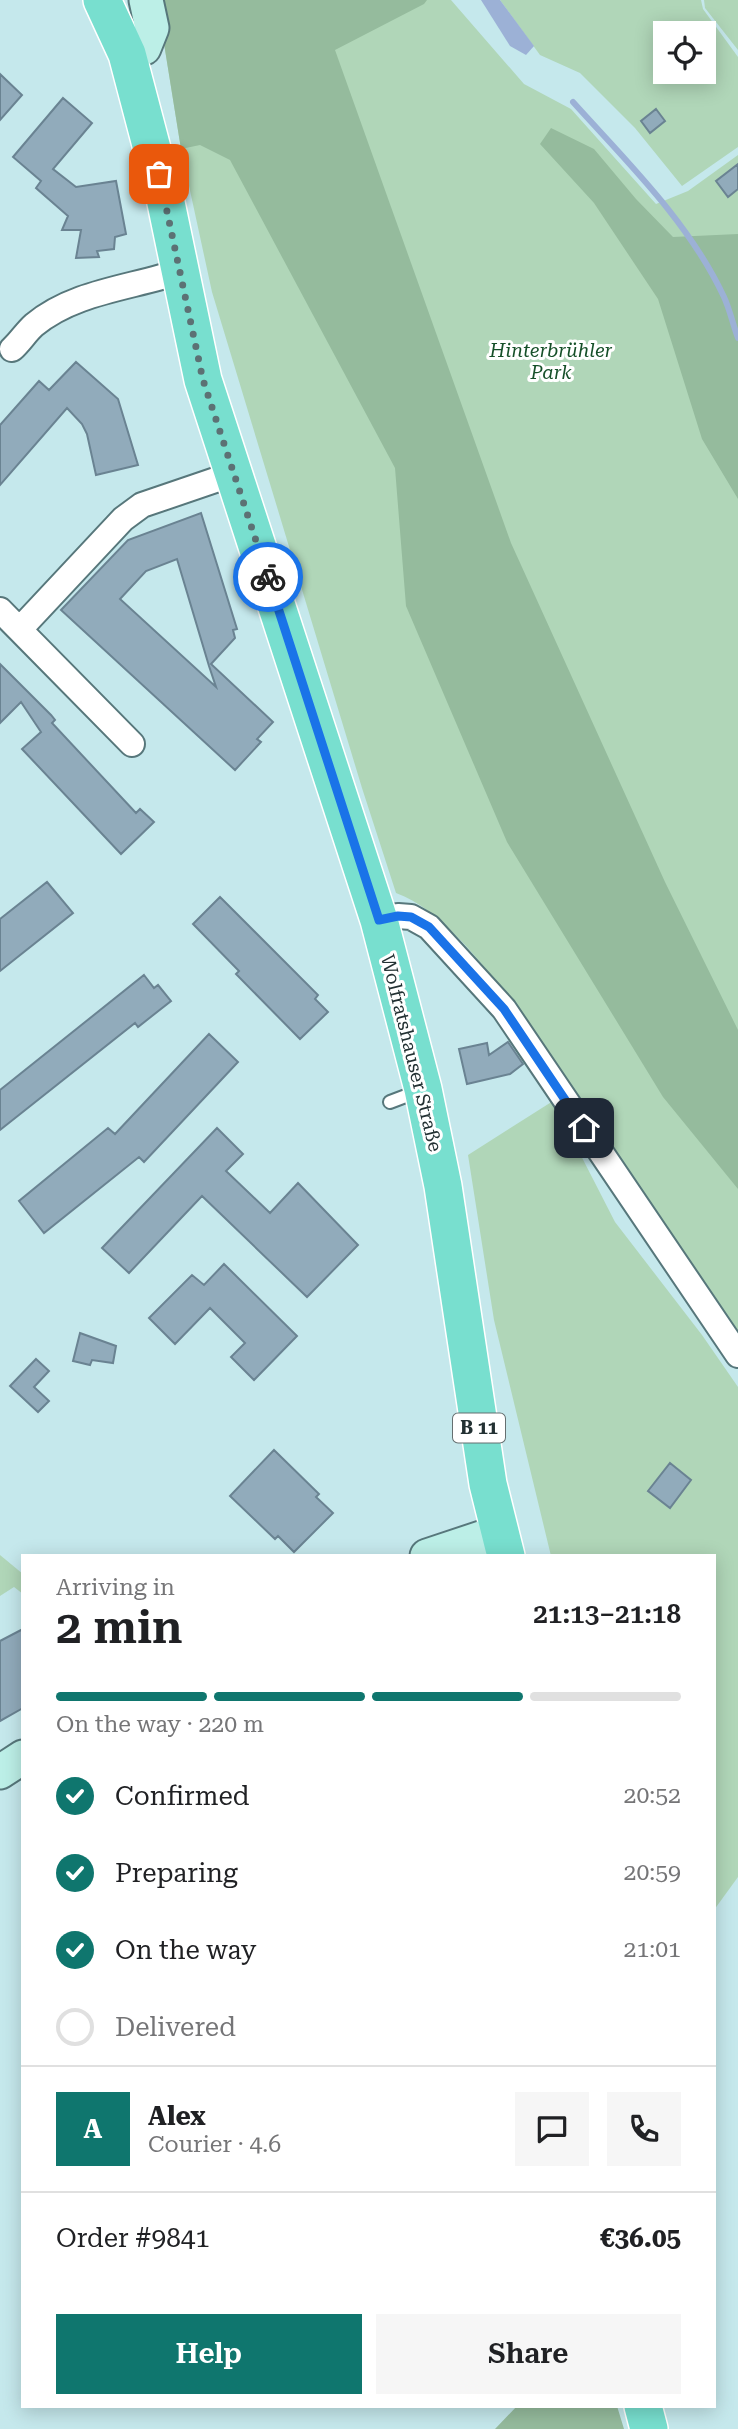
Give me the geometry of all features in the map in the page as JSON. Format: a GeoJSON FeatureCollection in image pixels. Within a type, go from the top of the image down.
{"type":"FeatureCollection","features":[{"type":"Feature","properties":{"kind":"main road","name":"Wolfratshauser Straße"},"geometry":{"type":"LineString","coordinates":[[102,0],[127,54],[165,198],[203,380],[379,920],[424,1090],[443,1186],[488,1484],[503,1544]]}},
{"type":"Feature","properties":{"kind":"main road"},"geometry":{"type":"LineString","coordinates":[[127,54],[144,48],[152,28],[146,0]]}},
{"type":"Feature","properties":{"kind":"main road"},"geometry":{"type":"LineString","coordinates":[[440,1554],[503,1544]]}},
{"type":"Feature","properties":{"kind":"main road"},"geometry":{"type":"LineString","coordinates":[[0,1772],[21,1758]]}},
{"type":"Feature","properties":{"kind":"main road"},"geometry":{"type":"LineString","coordinates":[[644,2408],[649,2429]]}},
{"type":"Feature","properties":{"kind":"street"},"geometry":{"type":"LineString","coordinates":[[12,349],[34,326],[55,312],[99,292],[181,271]]}},
{"type":"Feature","properties":{"kind":"street"},"geometry":{"type":"LineString","coordinates":[[20,629],[123,519],[142,505],[233,474]]}},
{"type":"Feature","properties":{"kind":"street"},"geometry":{"type":"LineString","coordinates":[[0,610],[132,744]]}},
{"type":"Feature","properties":{"kind":"street"},"geometry":{"type":"LineString","coordinates":[[379,920],[398,916],[411,917],[429,927],[504,1009],[738,1355]]}},
{"type":"Feature","properties":{"kind":"lane"},"geometry":{"type":"LineString","coordinates":[[390,1102],[424,1090]]}},
{"type":"Feature","properties":{"kind":"green space","name":"Hinterbrühler Park"},"geometry":{"type":"Polygon","coordinates":[[[157,0],[451,0],[524,84],[571,109],[656,204],[688,191],[738,155],[738,1338],[515,1005],[462,941],[414,901],[396,893],[212,292],[181,149],[157,0]]]}},
{"type":"Feature","properties":{"kind":"green space"},"geometry":{"type":"Polygon","coordinates":[[[157,0],[427,0],[335,50],[511,543],[665,882],[738,1030],[738,1189],[663,1097],[507,842],[406,606],[395,468],[230,160],[200,145],[181,149],[157,0]]]}},
{"type":"Feature","properties":{"kind":"green space"},"geometry":{"type":"Polygon","coordinates":[[[500,0],[701,0],[703,9],[712,21],[653,21],[653,84],[716,84],[716,27],[738,57],[738,147],[682,186],[635,128],[580,73],[540,55],[500,0]]]}},
{"type":"Feature","properties":{"kind":"green space"},"geometry":{"type":"Polygon","coordinates":[[[704,0],[738,0],[738,50],[716,21],[705,8],[704,0]]]}},
{"type":"Feature","properties":{"kind":"green space"},"geometry":{"type":"Polygon","coordinates":[[[551,128],[594,149],[636,199],[673,237],[738,234],[738,499],[702,439],[658,299],[594,203],[540,144],[551,128]]]}},
{"type":"Feature","properties":{"kind":"green space"},"geometry":{"type":"Polygon","coordinates":[[[553,1101],[615,1222],[702,1335],[738,1387],[738,1877],[716,1907],[716,1554],[551,1554],[494,1320],[468,1155],[553,1101]]]}},
{"type":"Feature","properties":{"kind":"green space"},"geometry":{"type":"Polygon","coordinates":[[[0,1555],[21,1572],[21,1592],[14,1587],[0,1596],[0,1555]]]}},
{"type":"Feature","properties":{"kind":"green space"},"geometry":{"type":"Polygon","coordinates":[[[515,2408],[618,2408],[624,2429],[495,2429],[515,2408]]]}},
{"type":"Feature","properties":{"kind":"water"},"geometry":{"type":"Polygon","coordinates":[[[481,0],[500,0],[534,46],[526,55],[510,46],[481,0]]]}},
{"type":"Feature","properties":{"kind":"building"},"geometry":{"type":"Polygon","coordinates":[[[0,74],[22,95],[0,120],[0,74]]]}},
{"type":"Feature","properties":{"kind":"building"},"geometry":{"type":"Polygon","coordinates":[[[63,98],[92,123],[53,169],[76,187],[116,181],[126,234],[115,237],[114,249],[97,251],[99,257],[76,258],[81,230],[62,230],[68,216],[36,188],[41,181],[13,157],[63,98]]]}},
{"type":"Feature","properties":{"kind":"building"},"geometry":{"type":"Polygon","coordinates":[[[656,109],[665,121],[650,133],[641,121],[656,109]]]}},
{"type":"Feature","properties":{"kind":"building"},"geometry":{"type":"Polygon","coordinates":[[[738,164],[738,189],[728,197],[716,181],[738,164]]]}},
{"type":"Feature","properties":{"kind":"building"},"geometry":{"type":"Polygon","coordinates":[[[76,362],[118,399],[138,465],[96,475],[87,434],[82,424],[67,408],[0,485],[0,425],[39,381],[49,390],[76,362]]]}},
{"type":"Feature","properties":{"kind":"building"},"geometry":{"type":"Polygon","coordinates":[[[201,513],[237,629],[233,630],[235,638],[211,664],[273,722],[257,739],[261,742],[235,770],[61,610],[128,540],[201,513]],[[177,559],[146,571],[120,599],[216,687],[177,559]]]}},
{"type":"Feature","properties":{"kind":"building"},"geometry":{"type":"Polygon","coordinates":[[[0,664],[51,715],[55,720],[52,723],[136,813],[140,809],[154,822],[121,854],[22,749],[41,732],[21,702],[0,723],[0,664]]]}},
{"type":"Feature","properties":{"kind":"building"},"geometry":{"type":"Polygon","coordinates":[[[47,882],[73,913],[0,971],[0,919],[47,882]]]}},
{"type":"Feature","properties":{"kind":"building"},"geometry":{"type":"Polygon","coordinates":[[[220,897],[318,995],[315,999],[328,1012],[300,1039],[236,974],[239,971],[193,924],[220,897]]]}},
{"type":"Feature","properties":{"kind":"building"},"geometry":{"type":"Polygon","coordinates":[[[144,975],[154,988],[158,985],[171,1001],[138,1027],[135,1023],[0,1130],[0,1090],[144,975]]]}},
{"type":"Feature","properties":{"kind":"building"},"geometry":{"type":"Polygon","coordinates":[[[209,1034],[238,1062],[144,1162],[139,1157],[44,1233],[19,1201],[108,1128],[115,1134],[209,1034]]]}},
{"type":"Feature","properties":{"kind":"building"},"geometry":{"type":"Polygon","coordinates":[[[508,1042],[523,1064],[510,1074],[467,1084],[459,1049],[487,1043],[489,1055],[508,1042]]]}},
{"type":"Feature","properties":{"kind":"building"},"geometry":{"type":"Polygon","coordinates":[[[217,1128],[243,1154],[226,1171],[270,1213],[298,1183],[358,1245],[307,1297],[202,1196],[129,1273],[102,1248],[217,1128]]]}},
{"type":"Feature","properties":{"kind":"building"},"geometry":{"type":"Polygon","coordinates":[[[224,1264],[297,1336],[254,1380],[231,1357],[245,1343],[210,1308],[175,1344],[149,1318],[192,1275],[204,1285],[224,1264]]]}},
{"type":"Feature","properties":{"kind":"building"},"geometry":{"type":"Polygon","coordinates":[[[80,1333],[116,1346],[113,1363],[92,1360],[90,1365],[73,1361],[80,1333]]]}},
{"type":"Feature","properties":{"kind":"building"},"geometry":{"type":"Polygon","coordinates":[[[36,1359],[49,1371],[34,1387],[49,1401],[38,1412],[10,1386],[36,1359]]]}},
{"type":"Feature","properties":{"kind":"building"},"geometry":{"type":"Polygon","coordinates":[[[274,1450],[319,1494],[316,1497],[333,1513],[294,1552],[278,1536],[275,1539],[230,1496],[274,1450]]]}},
{"type":"Feature","properties":{"kind":"building"},"geometry":{"type":"Polygon","coordinates":[[[670,1463],[691,1480],[670,1508],[648,1491],[670,1463]]]}},
{"type":"Feature","properties":{"kind":"building"},"geometry":{"type":"Polygon","coordinates":[[[21,1630],[21,1709],[0,1721],[0,1641],[21,1630]]]}},
{"type":"Feature","properties":{"kind":"waterway"},"geometry":{"type":"LineString","coordinates":[[573,102],[656,194],[693,243],[724,297],[738,338]]}},
{"type":"Feature","properties":{"kind":"way so far"},"geometry":{"type":"LineString","coordinates":[[159,174],[203,380],[268,577]]}},
{"type":"Feature","properties":{"kind":"route"},"geometry":{"type":"LineString","coordinates":[[268,577],[379,920],[398,916],[411,917],[429,927],[464,962],[504,1009],[584,1128]]}}]}
